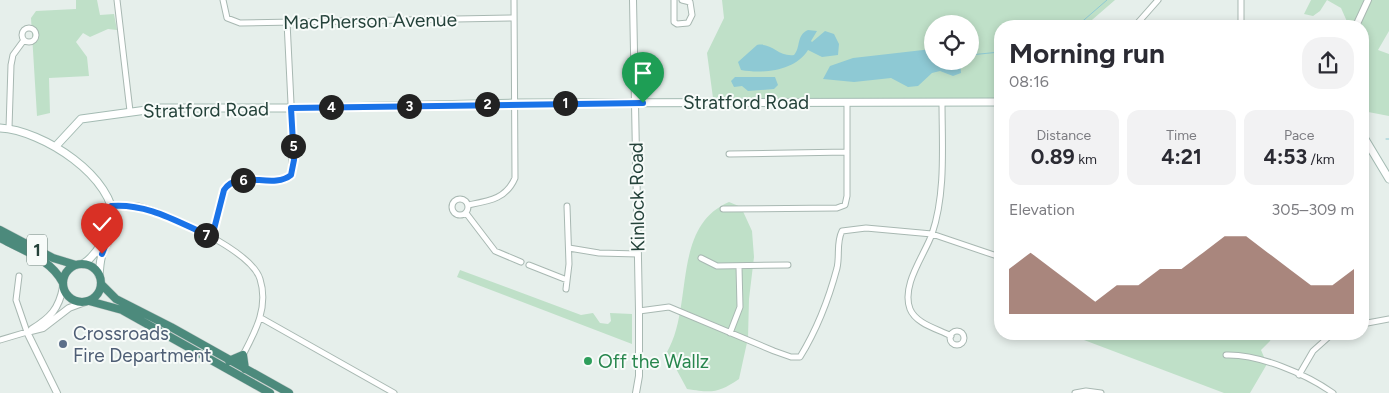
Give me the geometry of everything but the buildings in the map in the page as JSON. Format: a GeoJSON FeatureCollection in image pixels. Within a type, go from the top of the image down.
{"type":"FeatureCollection","features":[{"type":"Feature","properties":{"kind":"highway","name":"1"},"geometry":{"type":"LineString","coordinates":[[0,230],[54,258],[79,264]]}},
{"type":"Feature","properties":{"kind":"highway","name":"1"},"geometry":{"type":"LineString","coordinates":[[0,238],[45,262],[56,272],[63,285]]}},
{"type":"Feature","properties":{"kind":"highway"},"geometry":{"type":"LineString","coordinates":[[270,393],[122,310],[87,301],[74,300],[63,285],[66,272],[79,264],[92,267],[99,275],[101,284],[116,299],[171,327],[289,393]]}},
{"type":"Feature","properties":{"kind":"highway"},"geometry":{"type":"LineString","coordinates":[[87,301],[97,294],[101,284]]}},
{"type":"Feature","properties":{"kind":"highway"},"geometry":{"type":"LineString","coordinates":[[229,361],[243,355],[245,369]]}},
{"type":"Feature","properties":{"kind":"main road","name":"Stratford Road"},"geometry":{"type":"LineString","coordinates":[[55,147],[81,119],[161,108],[291,108],[516,103],[994,102]]}},
{"type":"Feature","properties":{"kind":"main road"},"geometry":{"type":"LineString","coordinates":[[0,128],[9,128],[41,139],[55,147],[95,178],[112,208],[114,224],[102,254],[99,275]]}},
{"type":"Feature","properties":{"kind":"main road"},"geometry":{"type":"LineString","coordinates":[[1370,148],[1389,179]]}},
{"type":"Feature","properties":{"kind":"main road"},"geometry":{"type":"LineString","coordinates":[[79,264],[93,255],[104,239],[112,208]]}},
{"type":"Feature","properties":{"kind":"street"},"geometry":{"type":"LineString","coordinates":[[117,0],[130,112]]}},
{"type":"Feature","properties":{"kind":"street","name":"MacPherson Avenue"},"geometry":{"type":"LineString","coordinates":[[223,0],[227,18],[240,23],[514,18]]}},
{"type":"Feature","properties":{"kind":"street"},"geometry":{"type":"LineString","coordinates":[[466,213],[461,215],[455,214],[452,204],[460,199],[468,205],[494,199],[511,186],[517,168],[514,0]]}},
{"type":"Feature","properties":{"kind":"street"},"geometry":{"type":"LineString","coordinates":[[633,0],[639,0]]}},
{"type":"Feature","properties":{"kind":"street","name":"Kinlock Road"},"geometry":{"type":"LineString","coordinates":[[633,0],[639,311],[639,376],[636,393]]}},
{"type":"Feature","properties":{"kind":"street"},"geometry":{"type":"LineString","coordinates":[[674,0],[674,22],[683,24],[688,23],[692,15],[690,2],[682,0]]}},
{"type":"Feature","properties":{"kind":"street"},"geometry":{"type":"LineString","coordinates":[[1140,20],[1158,0]]}},
{"type":"Feature","properties":{"kind":"street"},"geometry":{"type":"LineString","coordinates":[[1241,0],[1241,20]]}},
{"type":"Feature","properties":{"kind":"street"},"geometry":{"type":"LineString","coordinates":[[1359,20],[1368,0]]}},
{"type":"Feature","properties":{"kind":"street"},"geometry":{"type":"LineString","coordinates":[[212,237],[224,190],[228,185],[238,181],[282,180],[291,175],[294,160],[287,22]]}},
{"type":"Feature","properties":{"kind":"street"},"geometry":{"type":"LineString","coordinates":[[9,128],[11,66],[13,55],[24,40]]}},
{"type":"Feature","properties":{"kind":"street"},"geometry":{"type":"LineString","coordinates":[[723,209],[841,207],[847,201],[847,102]]}},
{"type":"Feature","properties":{"kind":"street"},"geometry":{"type":"LineString","coordinates":[[942,102],[940,191],[932,234],[910,283],[908,300],[911,311],[923,324],[951,336]]}},
{"type":"Feature","properties":{"kind":"street"},"geometry":{"type":"LineString","coordinates":[[729,154],[847,152]]}},
{"type":"Feature","properties":{"kind":"street"},"geometry":{"type":"LineString","coordinates":[[466,213],[468,205]]}},
{"type":"Feature","properties":{"kind":"street"},"geometry":{"type":"LineString","coordinates":[[112,208],[136,206],[151,210],[212,237],[241,256],[258,272],[263,292],[261,318],[243,355]]}},
{"type":"Feature","properties":{"kind":"street"},"geometry":{"type":"LineString","coordinates":[[566,289],[569,248],[567,206]]}},
{"type":"Feature","properties":{"kind":"street"},"geometry":{"type":"LineString","coordinates":[[466,213],[495,251],[521,262]]}},
{"type":"Feature","properties":{"kind":"street"},"geometry":{"type":"LineString","coordinates":[[639,311],[669,307],[791,357],[800,358],[809,342],[832,284],[838,265],[842,231],[850,228],[932,234],[994,255]]}},
{"type":"Feature","properties":{"kind":"street"},"geometry":{"type":"LineString","coordinates":[[569,248],[599,253],[638,254]]}},
{"type":"Feature","properties":{"kind":"street"},"geometry":{"type":"LineString","coordinates":[[701,258],[717,266],[788,265]]}},
{"type":"Feature","properties":{"kind":"street"},"geometry":{"type":"LineString","coordinates":[[529,266],[567,280]]}},
{"type":"Feature","properties":{"kind":"street"},"geometry":{"type":"LineString","coordinates":[[730,333],[740,307],[739,267]]}},
{"type":"Feature","properties":{"kind":"street"},"geometry":{"type":"LineString","coordinates":[[19,276],[16,300],[27,332],[58,393]]}},
{"type":"Feature","properties":{"kind":"street"},"geometry":{"type":"LineString","coordinates":[[27,332],[48,319],[55,312],[63,285]]}},
{"type":"Feature","properties":{"kind":"street"},"geometry":{"type":"LineString","coordinates":[[0,340],[43,328],[69,308],[87,301]]}},
{"type":"Feature","properties":{"kind":"street"},"geometry":{"type":"LineString","coordinates":[[261,318],[394,393]]}},
{"type":"Feature","properties":{"kind":"street"},"geometry":{"type":"LineString","coordinates":[[1369,323],[1389,319]]}},
{"type":"Feature","properties":{"kind":"street"},"geometry":{"type":"LineString","coordinates":[[1299,375],[1313,351],[1325,340]]}},
{"type":"Feature","properties":{"kind":"street"},"geometry":{"type":"LineString","coordinates":[[1226,355],[1246,356],[1299,375],[1333,393]]}},
{"type":"Feature","properties":{"kind":"street"},"geometry":{"type":"LineString","coordinates":[[1075,393],[1086,391],[1101,393]]}},
{"type":"Feature","properties":{"kind":"green space"},"geometry":{"type":"Polygon","coordinates":[[[76,0],[97,0],[100,15],[114,14],[117,30],[108,29],[90,37],[83,33],[76,42],[87,57],[89,76],[49,78],[50,113],[37,116],[31,18],[36,11],[76,9],[76,0]]]}},
{"type":"Feature","properties":{"kind":"green space"},"geometry":{"type":"Polygon","coordinates":[[[722,0],[1115,0],[1092,20],[994,20],[994,102],[883,98],[713,98],[707,53],[724,18],[722,0]]]}},
{"type":"Feature","properties":{"kind":"green space"},"geometry":{"type":"Polygon","coordinates":[[[1311,0],[1327,0],[1320,11],[1313,16],[1304,14],[1311,0]]]}},
{"type":"Feature","properties":{"kind":"green space"},"geometry":{"type":"Polygon","coordinates":[[[1327,0],[1389,0],[1389,31],[1378,50],[1389,54],[1389,116],[1369,112],[1369,20],[1346,20],[1341,8],[1327,0]]]}},
{"type":"Feature","properties":{"kind":"green space"},"geometry":{"type":"Polygon","coordinates":[[[729,202],[741,207],[752,231],[754,257],[749,299],[748,338],[739,379],[715,391],[687,389],[667,352],[675,333],[680,313],[691,248],[699,230],[711,214],[729,202]]]}},
{"type":"Feature","properties":{"kind":"green space"},"geometry":{"type":"Polygon","coordinates":[[[460,270],[581,315],[593,313],[600,323],[608,324],[611,321],[610,313],[632,314],[632,344],[457,277],[460,270]]]}},
{"type":"Feature","properties":{"kind":"green space"},"geometry":{"type":"Polygon","coordinates":[[[1084,340],[1270,340],[1261,350],[1267,364],[1250,393],[1224,393],[1084,340]]]}},
{"type":"Feature","properties":{"kind":"water"},"geometry":{"type":"Polygon","coordinates":[[[808,30],[817,31],[812,42],[825,31],[834,34],[839,44],[838,55],[822,57],[808,50],[795,63],[787,67],[759,72],[741,70],[738,62],[757,45],[767,46],[784,54],[794,55],[800,38],[808,30]]]}},
{"type":"Feature","properties":{"kind":"water"},"geometry":{"type":"Polygon","coordinates":[[[924,50],[924,70],[961,70],[961,73],[953,76],[940,71],[932,73],[918,86],[908,87],[891,78],[854,82],[823,79],[830,66],[853,58],[924,50]]]}},
{"type":"Feature","properties":{"kind":"water"},"geometry":{"type":"Polygon","coordinates":[[[735,77],[775,77],[778,85],[774,89],[748,91],[742,86],[734,87],[731,81],[735,77]]]}},
{"type":"Feature","properties":{"kind":"waterway"},"geometry":{"type":"LineString","coordinates":[[1084,20],[1107,0]]}},
{"type":"Feature","properties":{"kind":"waterway"},"geometry":{"type":"LineString","coordinates":[[979,54],[994,53]]}},
{"type":"Feature","properties":{"kind":"place","name":"Crossroads Fire Department"},"geometry":{"type":"Point","coordinates":[63,344]}},
{"type":"Feature","properties":{"kind":"place","name":"Off the Wallz"},"geometry":{"type":"Point","coordinates":[588,361]}},
{"type":"Feature","properties":{"kind":"route"},"geometry":{"type":"LineString","coordinates":[[102,254],[113,231],[114,224],[111,206],[136,206],[151,210],[212,237],[224,190],[228,185],[238,181],[282,180],[291,175],[294,160],[291,108],[516,103],[643,103]]}}]}
